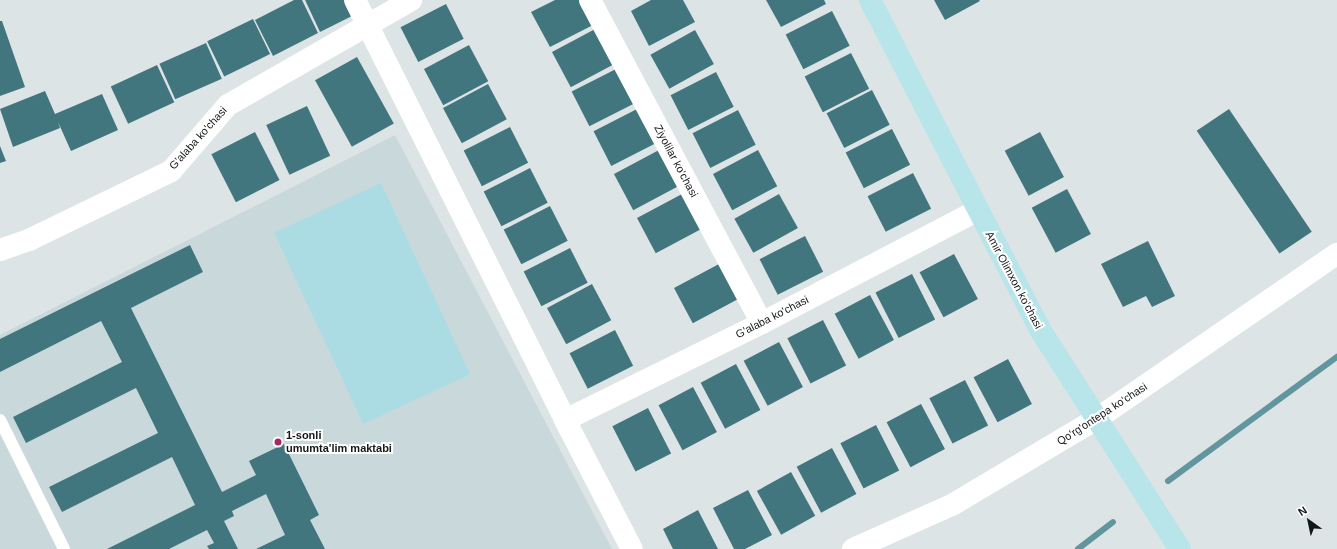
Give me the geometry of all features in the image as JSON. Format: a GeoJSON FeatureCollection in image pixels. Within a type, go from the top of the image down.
{"type":"FeatureCollection","features":[{"type":"Feature","properties":{"kind":"street"},"geometry":{"type":"LineString","coordinates":[[356,0],[565,420],[632,549]]}},
{"type":"Feature","properties":{"kind":"street","name":"G'alaba ko'chasi"},"geometry":{"type":"LineString","coordinates":[[0,250],[30,240],[171,171],[228,105],[411,0]]}},
{"type":"Feature","properties":{"kind":"street","name":"Ziyolilar ko'chasi"},"geometry":{"type":"LineString","coordinates":[[590,0],[762,323]]}},
{"type":"Feature","properties":{"kind":"street","name":"Amir Olimxon ko'chasi"},"geometry":{"type":"LineString","coordinates":[[870,0],[1039,328],[1098,418],[1180,549]]}},
{"type":"Feature","properties":{"kind":"street","name":"G'alaba ko'chasi"},"geometry":{"type":"LineString","coordinates":[[565,420],[762,323],[978,210]]}},
{"type":"Feature","properties":{"kind":"street","name":"Qo'rg'ontepa ko'chasi"},"geometry":{"type":"LineString","coordinates":[[853,549],[952,505],[1098,418],[1337,254]]}},
{"type":"Feature","properties":{"kind":"lane"},"geometry":{"type":"LineString","coordinates":[[0,420],[64,549]]}},
{"type":"Feature","properties":{"kind":"shaded area","name":"1-sonli umumta'lim maktabi"},"geometry":{"type":"Polygon","coordinates":[[[395,135],[612,549],[0,549],[0,335],[395,135]]]}},
{"type":"Feature","properties":{"kind":"shaded area"},"geometry":{"type":"Polygon","coordinates":[[[381,183],[470,374],[363,424],[274,233],[381,183]]]}},
{"type":"Feature","properties":{"kind":"building"},"geometry":{"type":"Polygon","coordinates":[[[294,0],[302,0],[318,33],[273,56],[255,20],[294,0]]]}},
{"type":"Feature","properties":{"kind":"building"},"geometry":{"type":"Polygon","coordinates":[[[305,0],[349,0],[356,14],[320,32],[305,0]]]}},
{"type":"Feature","properties":{"kind":"building"},"geometry":{"type":"Polygon","coordinates":[[[555,0],[583,0],[595,24],[550,47],[531,12],[555,0]]]}},
{"type":"Feature","properties":{"kind":"building"},"geometry":{"type":"Polygon","coordinates":[[[651,0],[683,0],[695,22],[649,46],[631,11],[651,0]]]}},
{"type":"Feature","properties":{"kind":"building"},"geometry":{"type":"Polygon","coordinates":[[[766,0],[824,0],[826,4],[781,27],[766,0]]]}},
{"type":"Feature","properties":{"kind":"building"},"geometry":{"type":"Polygon","coordinates":[[[934,0],[979,0],[980,1],[945,20],[934,0]]]}},
{"type":"Feature","properties":{"kind":"building"},"geometry":{"type":"Polygon","coordinates":[[[446,4],[464,39],[418,62],[401,27],[446,4]]]}},
{"type":"Feature","properties":{"kind":"building"},"geometry":{"type":"Polygon","coordinates":[[[832,11],[850,46],[803,69],[786,35],[832,11]]]}},
{"type":"Feature","properties":{"kind":"building"},"geometry":{"type":"Polygon","coordinates":[[[253,19],[270,54],[224,76],[207,41],[253,19]]]}},
{"type":"Feature","properties":{"kind":"building"},"geometry":{"type":"Polygon","coordinates":[[[0,21],[2,21],[25,87],[0,96],[0,21]]]}},
{"type":"Feature","properties":{"kind":"building"},"geometry":{"type":"Polygon","coordinates":[[[597,28],[616,63],[571,87],[552,52],[597,28]]]}},
{"type":"Feature","properties":{"kind":"building"},"geometry":{"type":"Polygon","coordinates":[[[695,30],[714,64],[669,89],[650,55],[695,30]]]}},
{"type":"Feature","properties":{"kind":"building"},"geometry":{"type":"Polygon","coordinates":[[[206,43],[222,79],[175,99],[159,64],[206,43]]]}},
{"type":"Feature","properties":{"kind":"building"},"geometry":{"type":"Polygon","coordinates":[[[469,45],[488,81],[443,105],[424,69],[469,45]]]}},
{"type":"Feature","properties":{"kind":"building"},"geometry":{"type":"Polygon","coordinates":[[[851,53],[869,89],[823,112],[805,77],[851,53]]]}},
{"type":"Feature","properties":{"kind":"building"},"geometry":{"type":"Polygon","coordinates":[[[357,57],[394,123],[352,147],[315,80],[357,57]]]}},
{"type":"Feature","properties":{"kind":"building"},"geometry":{"type":"Polygon","coordinates":[[[157,65],[174,102],[128,124],[111,87],[157,65]]]}},
{"type":"Feature","properties":{"kind":"building"},"geometry":{"type":"Polygon","coordinates":[[[618,68],[636,103],[589,126],[572,92],[618,68]]]}},
{"type":"Feature","properties":{"kind":"building"},"geometry":{"type":"Polygon","coordinates":[[[716,72],[734,107],[688,130],[671,95],[716,72]]]}},
{"type":"Feature","properties":{"kind":"building"},"geometry":{"type":"Polygon","coordinates":[[[488,84],[507,119],[462,143],[443,108],[488,84]]]}},
{"type":"Feature","properties":{"kind":"building"},"geometry":{"type":"Polygon","coordinates":[[[872,90],[890,125],[844,148],[827,113],[872,90]]]}},
{"type":"Feature","properties":{"kind":"building"},"geometry":{"type":"Polygon","coordinates":[[[45,91],[55,114],[102,94],[118,130],[71,151],[58,122],[60,128],[13,147],[0,109],[45,91]]]}},
{"type":"Feature","properties":{"kind":"building"},"geometry":{"type":"Polygon","coordinates":[[[307,106],[330,156],[289,175],[266,125],[307,106]]]}},
{"type":"Feature","properties":{"kind":"building"},"geometry":{"type":"Polygon","coordinates":[[[639,108],[657,143],[611,166],[594,131],[639,108]]]}},
{"type":"Feature","properties":{"kind":"building"},"geometry":{"type":"Polygon","coordinates":[[[1229,109],[1312,232],[1279,254],[1197,131],[1229,109]]]}},
{"type":"Feature","properties":{"kind":"building"},"geometry":{"type":"Polygon","coordinates":[[[738,110],[756,145],[710,168],[693,133],[738,110]]]}},
{"type":"Feature","properties":{"kind":"building"},"geometry":{"type":"Polygon","coordinates":[[[510,127],[528,163],[482,186],[464,151],[510,127]]]}},
{"type":"Feature","properties":{"kind":"building"},"geometry":{"type":"Polygon","coordinates":[[[892,129],[910,165],[864,188],[846,153],[892,129]]]}},
{"type":"Feature","properties":{"kind":"building"},"geometry":{"type":"Polygon","coordinates":[[[255,132],[280,180],[236,202],[211,154],[255,132]]]}},
{"type":"Feature","properties":{"kind":"building"},"geometry":{"type":"Polygon","coordinates":[[[1040,132],[1064,177],[1029,196],[1005,151],[1040,132]]]}},
{"type":"Feature","properties":{"kind":"building"},"geometry":{"type":"Polygon","coordinates":[[[0,146],[6,161],[0,163],[0,146]]]}},
{"type":"Feature","properties":{"kind":"building"},"geometry":{"type":"Polygon","coordinates":[[[659,150],[678,186],[633,210],[614,174],[659,150]]]}},
{"type":"Feature","properties":{"kind":"building"},"geometry":{"type":"Polygon","coordinates":[[[758,150],[777,186],[732,210],[713,174],[758,150]]]}},
{"type":"Feature","properties":{"kind":"building"},"geometry":{"type":"Polygon","coordinates":[[[530,168],[548,203],[501,226],[484,192],[530,168]]]}},
{"type":"Feature","properties":{"kind":"building"},"geometry":{"type":"Polygon","coordinates":[[[913,173],[931,209],[886,232],[868,196],[913,173]]]}},
{"type":"Feature","properties":{"kind":"building"},"geometry":{"type":"Polygon","coordinates":[[[1067,189],[1091,234],[1056,253],[1032,208],[1067,189]]]}},
{"type":"Feature","properties":{"kind":"building"},"geometry":{"type":"Polygon","coordinates":[[[682,194],[701,229],[656,253],[637,218],[682,194]]]}},
{"type":"Feature","properties":{"kind":"building"},"geometry":{"type":"Polygon","coordinates":[[[779,194],[798,228],[753,253],[734,219],[779,194]]]}},
{"type":"Feature","properties":{"kind":"building"},"geometry":{"type":"Polygon","coordinates":[[[550,206],[568,241],[521,264],[504,230],[550,206]]]}},
{"type":"Feature","properties":{"kind":"building"},"geometry":{"type":"Polygon","coordinates":[[[805,236],[823,272],[778,295],[760,259],[805,236]]]}},
{"type":"Feature","properties":{"kind":"building"},"geometry":{"type":"Polygon","coordinates":[[[1148,241],[1175,296],[1152,307],[1146,296],[1123,307],[1101,264],[1148,241]]]}},
{"type":"Feature","properties":{"kind":"building"},"geometry":{"type":"Polygon","coordinates":[[[190,245],[203,272],[131,308],[222,492],[256,475],[249,461],[284,444],[319,515],[310,520],[325,549],[256,549],[285,535],[266,494],[232,511],[234,516],[224,521],[238,549],[209,549],[207,546],[214,543],[207,530],[169,549],[107,549],[195,505],[172,457],[62,512],[49,487],[158,433],[136,388],[26,443],[13,417],[122,362],[101,321],[0,372],[0,339],[190,245]]]}},
{"type":"Feature","properties":{"kind":"building"},"geometry":{"type":"Polygon","coordinates":[[[570,248],[588,283],[541,306],[524,272],[570,248]]]}},
{"type":"Feature","properties":{"kind":"building"},"geometry":{"type":"Polygon","coordinates":[[[954,254],[978,299],[944,317],[920,272],[954,254]]]}},
{"type":"Feature","properties":{"kind":"building"},"geometry":{"type":"Polygon","coordinates":[[[719,264],[738,299],[693,323],[674,288],[719,264]]]}},
{"type":"Feature","properties":{"kind":"building"},"geometry":{"type":"Polygon","coordinates":[[[912,274],[935,319],[899,338],[875,293],[912,274]]]}},
{"type":"Feature","properties":{"kind":"building"},"geometry":{"type":"Polygon","coordinates":[[[592,284],[611,320],[566,344],[547,308],[592,284]]]}},
{"type":"Feature","properties":{"kind":"building"},"geometry":{"type":"Polygon","coordinates":[[[870,295],[894,340],[859,359],[835,314],[870,295]]]}},
{"type":"Feature","properties":{"kind":"building"},"geometry":{"type":"Polygon","coordinates":[[[823,320],[846,365],[811,384],[787,338],[823,320]]]}},
{"type":"Feature","properties":{"kind":"building"},"geometry":{"type":"Polygon","coordinates":[[[615,330],[633,366],[588,389],[570,353],[615,330]]]}},
{"type":"Feature","properties":{"kind":"building"},"geometry":{"type":"Polygon","coordinates":[[[779,342],[803,387],[768,406],[744,361],[779,342]]]}},
{"type":"Feature","properties":{"kind":"building"},"geometry":{"type":"Polygon","coordinates":[[[1008,359],[1032,404],[998,422],[974,377],[1008,359]]]}},
{"type":"Feature","properties":{"kind":"building"},"geometry":{"type":"Polygon","coordinates":[[[736,364],[760,410],[725,429],[701,383],[736,364]]]}},
{"type":"Feature","properties":{"kind":"building"},"geometry":{"type":"Polygon","coordinates":[[[965,380],[988,425],[953,444],[929,398],[965,380]]]}},
{"type":"Feature","properties":{"kind":"building"},"geometry":{"type":"Polygon","coordinates":[[[693,387],[717,432],[683,450],[659,405],[693,387]]]}},
{"type":"Feature","properties":{"kind":"building"},"geometry":{"type":"Polygon","coordinates":[[[921,404],[945,449],[911,467],[887,422],[921,404]]]}},
{"type":"Feature","properties":{"kind":"building"},"geometry":{"type":"Polygon","coordinates":[[[648,408],[671,453],[636,472],[612,426],[648,408]]]}},
{"type":"Feature","properties":{"kind":"building"},"geometry":{"type":"Polygon","coordinates":[[[876,425],[899,470],[864,489],[840,443],[876,425]]]}},
{"type":"Feature","properties":{"kind":"building"},"geometry":{"type":"Polygon","coordinates":[[[832,448],[856,494],[821,513],[797,467],[832,448]]]}},
{"type":"Feature","properties":{"kind":"building"},"geometry":{"type":"Polygon","coordinates":[[[791,472],[815,516],[781,535],[757,491],[791,472]]]}},
{"type":"Feature","properties":{"kind":"building"},"geometry":{"type":"Polygon","coordinates":[[[748,490],[772,535],[745,549],[734,549],[713,508],[748,490]]]}},
{"type":"Feature","properties":{"kind":"building"},"geometry":{"type":"Polygon","coordinates":[[[698,510],[718,549],[673,549],[663,529],[698,510]]]}},
{"type":"Feature","properties":{"kind":"waterway"},"geometry":{"type":"LineString","coordinates":[[1168,481],[1337,357]]}},
{"type":"Feature","properties":{"kind":"waterway"},"geometry":{"type":"LineString","coordinates":[[1078,549],[1113,522]]}},
{"type":"Feature","properties":{"kind":"place","name":"1-sonli umumta'lim maktabi"},"geometry":{"type":"Point","coordinates":[278,442]}}]}
